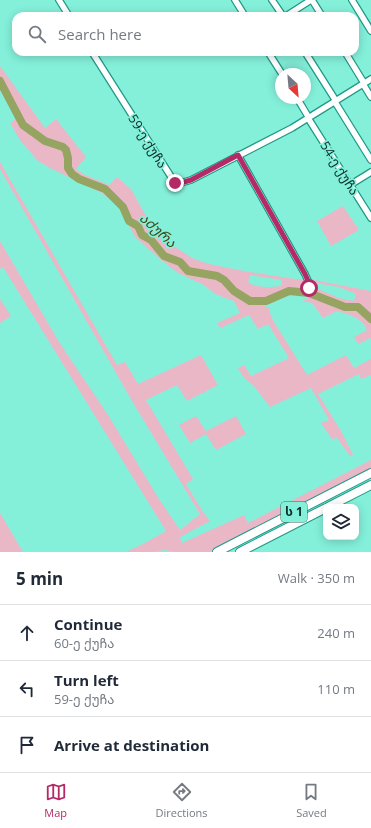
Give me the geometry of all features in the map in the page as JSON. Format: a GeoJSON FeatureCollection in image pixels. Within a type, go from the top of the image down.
{"type":"FeatureCollection","features":[{"type":"Feature","properties":{"kind":"highway","name":"ს 1"},"geometry":{"type":"LineString","coordinates":[[217,552],[371,473]]}},
{"type":"Feature","properties":{"kind":"highway","name":"ს 1"},"geometry":{"type":"LineString","coordinates":[[333,504],[371,485]]}},
{"type":"Feature","properties":{"kind":"highway","name":"ს 1"},"geometry":{"type":"LineString","coordinates":[[240,552],[323,509]]}},
{"type":"Feature","properties":{"kind":"street"},"geometry":{"type":"LineString","coordinates":[[59,0],[67,12]]}},
{"type":"Feature","properties":{"kind":"street"},"geometry":{"type":"LineString","coordinates":[[235,0],[242,12]]}},
{"type":"Feature","properties":{"kind":"street"},"geometry":{"type":"LineString","coordinates":[[272,0],[280,12]]}},
{"type":"Feature","properties":{"kind":"street"},"geometry":{"type":"LineString","coordinates":[[292,12],[312,0],[320,12]]}},
{"type":"Feature","properties":{"kind":"street"},"geometry":{"type":"LineString","coordinates":[[352,0],[371,31]]}},
{"type":"Feature","properties":{"kind":"street","name":"59-ე ქუჩა"},"geometry":{"type":"LineString","coordinates":[[95,56],[177,184],[191,180],[292,128],[371,79]]}},
{"type":"Feature","properties":{"kind":"street"},"geometry":{"type":"LineString","coordinates":[[271,56],[278,68]]}},
{"type":"Feature","properties":{"kind":"street"},"geometry":{"type":"LineString","coordinates":[[307,56],[371,160]]}},
{"type":"Feature","properties":{"kind":"street"},"geometry":{"type":"LineString","coordinates":[[347,56],[371,97]]}},
{"type":"Feature","properties":{"kind":"street","name":"54-ე ქუჩა"},"geometry":{"type":"LineString","coordinates":[[301,104],[371,218]]}},
{"type":"Feature","properties":{"kind":"street"},"geometry":{"type":"LineString","coordinates":[[238,155],[305,274],[309,283],[309,288]]}},
{"type":"Feature","properties":{"kind":"street"},"geometry":{"type":"LineString","coordinates":[[350,185],[371,172]]}},
{"type":"Feature","properties":{"kind":"shaded area"},"geometry":{"type":"Polygon","coordinates":[[[0,66],[45,128],[56,119],[86,157],[76,169],[83,174],[109,185],[117,177],[131,189],[146,216],[161,234],[177,248],[192,258],[209,264],[244,271],[295,279],[306,279],[308,283],[307,293],[289,291],[266,301],[266,307],[269,307],[274,322],[307,375],[346,355],[354,368],[371,359],[371,375],[361,379],[359,374],[318,394],[341,431],[353,455],[350,456],[337,438],[332,439],[321,423],[329,420],[311,388],[270,407],[253,385],[244,378],[238,368],[244,365],[251,376],[289,358],[268,324],[258,329],[249,315],[220,328],[217,323],[240,313],[234,301],[215,294],[204,285],[178,273],[160,259],[135,237],[122,212],[115,203],[102,193],[38,161],[20,140],[10,123],[17,118],[0,90],[0,66]],[[250,275],[248,282],[260,287],[273,287],[282,286],[282,280],[250,275]]]}},
{"type":"Feature","properties":{"kind":"shaded area"},"geometry":{"type":"Polygon","coordinates":[[[0,162],[117,365],[125,362],[138,384],[201,355],[218,385],[187,401],[177,385],[146,400],[193,479],[186,484],[210,521],[180,537],[182,543],[244,515],[248,523],[371,460],[371,469],[210,552],[175,552],[165,550],[153,552],[126,552],[166,531],[3,267],[0,269],[0,241],[59,342],[108,415],[159,499],[180,530],[200,514],[132,401],[0,169],[0,162]]]}},
{"type":"Feature","properties":{"kind":"shaded area"},"geometry":{"type":"Polygon","coordinates":[[[343,206],[359,230],[331,246],[317,221],[343,206]]]}},
{"type":"Feature","properties":{"kind":"shaded area"},"geometry":{"type":"Polygon","coordinates":[[[309,279],[371,291],[371,316],[359,306],[344,306],[309,292],[311,286],[339,298],[354,301],[356,294],[339,287],[310,282],[309,279]]]}},
{"type":"Feature","properties":{"kind":"shaded area"},"geometry":{"type":"Polygon","coordinates":[[[309,294],[344,309],[358,308],[371,320],[371,338],[358,344],[354,337],[367,330],[362,322],[355,317],[337,311],[323,318],[312,303],[302,301],[307,299],[309,294]]]}},
{"type":"Feature","properties":{"kind":"shaded area"},"geometry":{"type":"Polygon","coordinates":[[[0,299],[11,316],[0,323],[0,299]]]}},
{"type":"Feature","properties":{"kind":"shaded area"},"geometry":{"type":"Polygon","coordinates":[[[196,416],[206,431],[236,416],[246,434],[216,450],[206,434],[190,443],[179,425],[196,416]]]}},
{"type":"Feature","properties":{"kind":"shaded area"},"geometry":{"type":"Polygon","coordinates":[[[0,513],[23,552],[0,552],[0,513]]]}},
{"type":"Feature","properties":{"kind":"waterway","name":"აძურა"},"geometry":{"type":"LineString","coordinates":[[0,81],[23,125],[45,141],[63,147],[66,150],[68,168],[72,174],[79,179],[105,189],[123,207],[129,221],[138,226],[142,235],[151,240],[164,256],[180,262],[188,271],[217,276],[224,280],[234,291],[250,301],[266,301],[289,291],[309,293],[345,307],[358,307],[371,319]]}},
{"type":"Feature","properties":{"kind":"route"},"geometry":{"type":"LineString","coordinates":[[175,183],[177,184],[191,180],[238,155],[305,274],[309,283],[309,288]]}}]}
